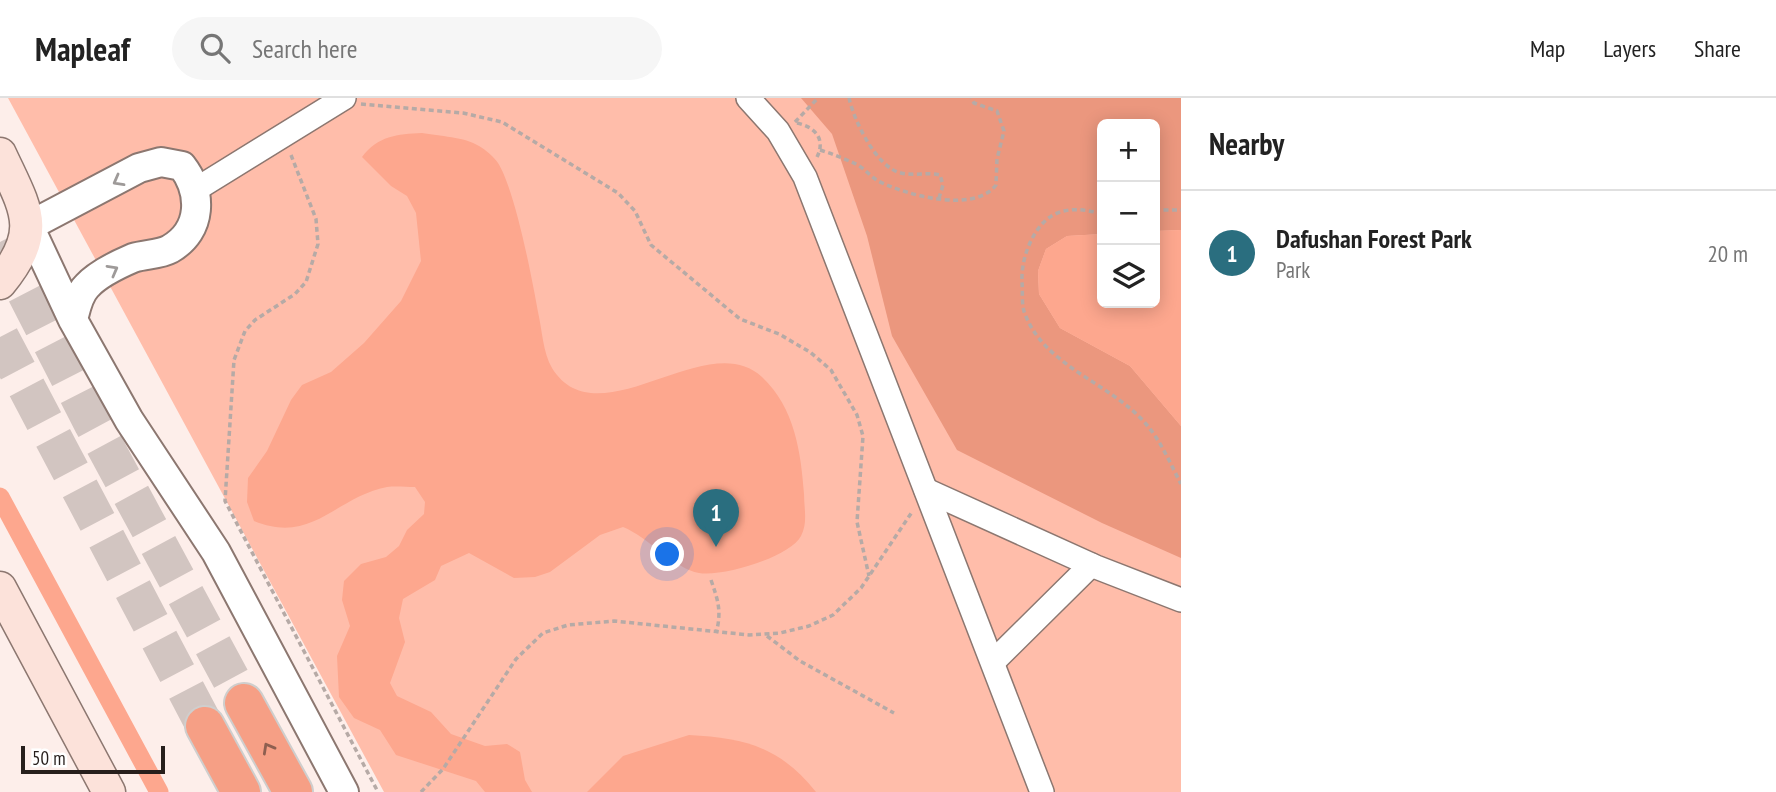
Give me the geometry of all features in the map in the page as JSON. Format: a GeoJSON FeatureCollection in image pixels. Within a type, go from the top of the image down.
{"type":"FeatureCollection","features":[{"type":"Feature","properties":{"kind":"highway"},"geometry":{"type":"LineString","coordinates":[[244,703],[293,792]]}},
{"type":"Feature","properties":{"kind":"highway"},"geometry":{"type":"LineString","coordinates":[[205,726],[241,792]]}},
{"type":"Feature","properties":{"kind":"main road"},"geometry":{"type":"LineString","coordinates":[[0,154],[16,188],[29,226],[26,244],[0,283]]}},
{"type":"Feature","properties":{"kind":"main road"},"geometry":{"type":"LineString","coordinates":[[0,588],[109,792]]}},
{"type":"Feature","properties":{"kind":"street"},"geometry":{"type":"LineString","coordinates":[[748,98],[778,131],[805,177],[1042,792]]}},
{"type":"Feature","properties":{"kind":"street"},"geometry":{"type":"LineString","coordinates":[[195,190],[342,100]]}},
{"type":"Feature","properties":{"kind":"street"},"geometry":{"type":"LineString","coordinates":[[73,320],[81,292],[90,283],[133,258],[169,249],[183,237],[196,219],[198,199],[191,178],[182,166],[161,162],[139,168],[29,226],[73,320],[129,420],[216,552],[344,792]]}},
{"type":"Feature","properties":{"kind":"street"},"geometry":{"type":"LineString","coordinates":[[926,490],[1091,565],[1181,600]]}},
{"type":"Feature","properties":{"kind":"street"},"geometry":{"type":"LineString","coordinates":[[993,662],[1091,565]]}},
{"type":"Feature","properties":{"kind":"path"},"geometry":{"type":"LineString","coordinates":[[794,123],[818,98]]}},
{"type":"Feature","properties":{"kind":"path"},"geometry":{"type":"LineString","coordinates":[[849,98],[856,118],[877,158],[889,168],[902,173],[940,175],[943,185],[939,198]]}},
{"type":"Feature","properties":{"kind":"path"},"geometry":{"type":"LineString","coordinates":[[820,150],[855,163],[881,183],[954,201],[981,198],[996,185],[1003,124],[997,111],[974,103],[971,98]]}},
{"type":"Feature","properties":{"kind":"path"},"geometry":{"type":"LineString","coordinates":[[342,100],[463,113],[502,122],[618,193],[635,211],[651,245],[740,318],[810,352],[831,370],[857,415],[863,436],[856,522],[869,576]]}},
{"type":"Feature","properties":{"kind":"path"},"geometry":{"type":"LineString","coordinates":[[284,137],[316,219],[318,244],[306,282],[295,294],[255,320],[245,331],[234,360],[226,500],[378,792]]}},
{"type":"Feature","properties":{"kind":"path"},"geometry":{"type":"LineString","coordinates":[[1097,212],[1082,208],[1054,213],[1041,225],[1029,243],[1022,275],[1024,312],[1038,337],[1075,371],[1116,397],[1146,424],[1181,484]]}},
{"type":"Feature","properties":{"kind":"path"},"geometry":{"type":"LineString","coordinates":[[1160,210],[1181,210]]}},
{"type":"Feature","properties":{"kind":"path"},"geometry":{"type":"LineString","coordinates":[[421,792],[443,769],[516,659],[543,633],[568,625],[614,621],[657,623],[716,633],[766,634],[809,626],[833,615],[869,576],[926,490]]}},
{"type":"Feature","properties":{"kind":"path"},"geometry":{"type":"LineString","coordinates":[[711,580],[720,604],[716,633]]}},
{"type":"Feature","properties":{"kind":"path"},"geometry":{"type":"LineString","coordinates":[[766,634],[800,662],[894,713]]}},
{"type":"Feature","properties":{"kind":"shaded area"},"geometry":{"type":"Polygon","coordinates":[[[8,98],[1181,98],[1181,792],[384,792],[8,98]]]}},
{"type":"Feature","properties":{"kind":"shaded area"},"geometry":{"type":"Polygon","coordinates":[[[801,98],[1181,98],[1181,230],[1160,231],[1160,119],[1097,119],[1097,234],[1067,236],[1046,249],[1038,271],[1039,294],[1060,328],[1130,366],[1181,426],[1181,558],[1102,523],[957,450],[892,336],[867,236],[832,134],[801,98]]]}},
{"type":"Feature","properties":{"kind":"shaded area"},"geometry":{"type":"Polygon","coordinates":[[[422,133],[473,143],[487,151],[498,163],[511,193],[522,235],[547,355],[552,368],[572,388],[596,393],[624,390],[712,364],[739,365],[762,377],[782,403],[794,432],[801,463],[805,515],[801,536],[784,551],[755,564],[724,572],[699,573],[681,566],[623,527],[600,535],[550,572],[535,577],[514,578],[469,553],[441,566],[435,580],[403,599],[399,618],[405,642],[390,683],[397,696],[431,712],[451,734],[485,746],[507,744],[520,752],[525,780],[532,792],[485,792],[476,781],[396,755],[380,730],[354,718],[339,697],[337,656],[350,626],[342,600],[344,581],[361,564],[386,557],[399,546],[407,530],[424,514],[425,502],[415,487],[387,487],[369,492],[323,517],[292,527],[275,527],[254,521],[247,502],[248,478],[267,451],[291,400],[302,385],[331,372],[364,343],[401,301],[421,261],[416,213],[407,196],[391,186],[362,157],[381,140],[422,133]]]}},
{"type":"Feature","properties":{"kind":"shaded area"},"geometry":{"type":"Polygon","coordinates":[[[1181,230],[1181,426],[1130,366],[1060,328],[1039,294],[1038,271],[1046,249],[1067,236],[1097,234],[1097,308],[1160,308],[1160,231],[1181,230]]]}},
{"type":"Feature","properties":{"kind":"shaded area"},"geometry":{"type":"Polygon","coordinates":[[[689,735],[727,739],[759,747],[788,764],[816,792],[587,792],[623,756],[689,735]]]}},
{"type":"Feature","properties":{"kind":"waterway"},"geometry":{"type":"LineString","coordinates":[[0,497],[159,792]]}},
{"type":"Feature","properties":{"kind":"tunnel"},"geometry":{"type":"LineString","coordinates":[[0,242],[93,424],[244,703]]}},
{"type":"Feature","properties":{"kind":"tunnel"},"geometry":{"type":"LineString","coordinates":[[0,337],[205,726]]}},
{"type":"Feature","properties":{"kind":"place","name":"Dafushan Forest Park"},"geometry":{"type":"Point","coordinates":[716,547]}}]}
